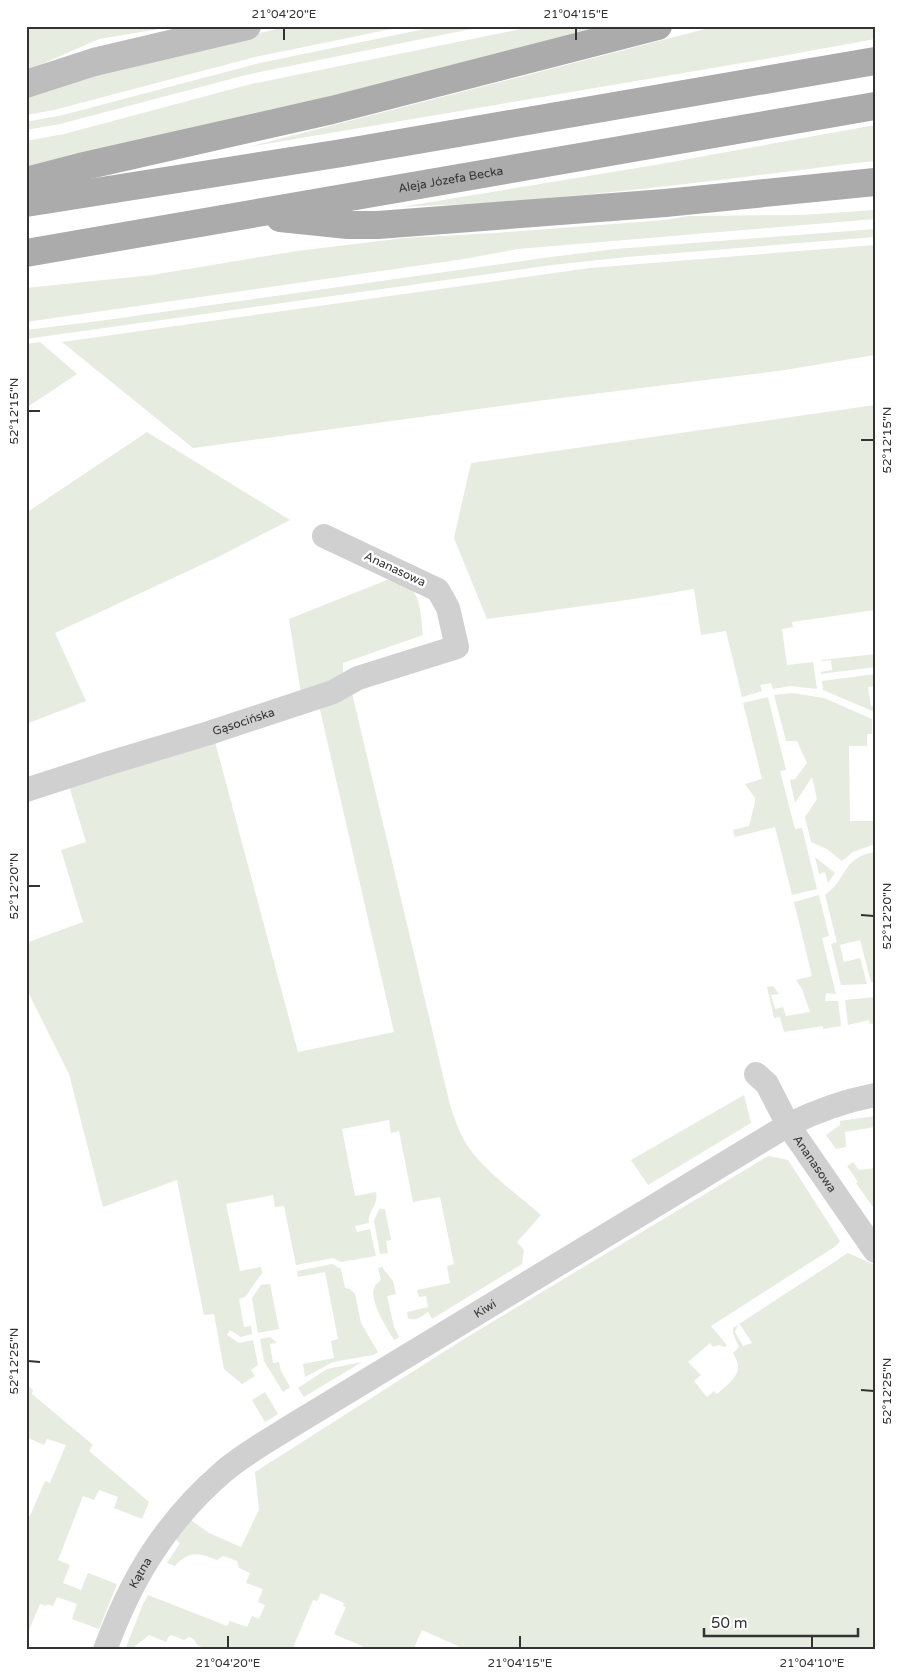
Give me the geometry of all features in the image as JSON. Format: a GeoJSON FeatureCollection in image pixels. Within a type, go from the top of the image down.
{"type":"FeatureCollection","features":[{"type":"Feature","properties":{"kind":"main road"},"geometry":{"type":"LineString","coordinates":[[26,181],[332,110],[658,26]]}},
{"type":"Feature","properties":{"kind":"main road"},"geometry":{"type":"LineString","coordinates":[[26,203],[342,152],[875,61]]}},
{"type":"Feature","properties":{"kind":"main road","name":"Aleja Józefa Becka"},"geometry":{"type":"LineString","coordinates":[[26,253],[875,106]]}},
{"type":"Feature","properties":{"kind":"main road"},"geometry":{"type":"LineString","coordinates":[[238,215],[348,225],[378,225],[655,204],[875,182]]}},
{"type":"Feature","properties":{"kind":"street"},"geometry":{"type":"LineString","coordinates":[[26,84],[94,62],[247,26]]}},
{"type":"Feature","properties":{"kind":"street","name":"Ananasowa"},"geometry":{"type":"LineString","coordinates":[[324,536],[438,590],[448,608],[457,647]]}},
{"type":"Feature","properties":{"kind":"street","name":"Gąsocińska"},"geometry":{"type":"LineString","coordinates":[[26,790],[333,692],[358,678],[457,647]]}},
{"type":"Feature","properties":{"kind":"street","name":"Ananasowa"},"geometry":{"type":"LineString","coordinates":[[756,1074],[767,1084],[788,1124],[875,1251]]}},
{"type":"Feature","properties":{"kind":"street","name":"Kiwi"},"geometry":{"type":"LineString","coordinates":[[190,1503],[224,1471],[256,1448],[788,1124],[823,1109],[875,1095]]}},
{"type":"Feature","properties":{"kind":"street","name":"Kątna"},"geometry":{"type":"LineString","coordinates":[[105,1650],[117,1617],[142,1567],[164,1534],[190,1503]]}},
{"type":"Feature","properties":{"kind":"shaded area"},"geometry":{"type":"Polygon","coordinates":[[[26,26],[177,26],[99,39],[26,71],[26,26]]]}},
{"type":"Feature","properties":{"kind":"shaded area"},"geometry":{"type":"Polygon","coordinates":[[[290,26],[406,26],[255,57],[54,110],[26,115],[26,93],[228,40],[290,26]]]}},
{"type":"Feature","properties":{"kind":"shaded area"},"geometry":{"type":"Polygon","coordinates":[[[439,26],[486,26],[246,75],[60,124],[26,130],[26,122],[63,115],[260,63],[439,26]]]}},
{"type":"Feature","properties":{"kind":"shaded area"},"geometry":{"type":"Polygon","coordinates":[[[536,26],[604,26],[356,91],[245,115],[26,168],[26,141],[64,134],[251,84],[536,26]]]}},
{"type":"Feature","properties":{"kind":"shaded area"},"geometry":{"type":"Polygon","coordinates":[[[717,26],[875,26],[875,39],[248,147],[717,26]]]}},
{"type":"Feature","properties":{"kind":"shaded area"},"geometry":{"type":"Polygon","coordinates":[[[875,125],[875,161],[680,185],[569,196],[401,207],[655,165],[875,125]]]}},
{"type":"Feature","properties":{"kind":"shaded area"},"geometry":{"type":"Polygon","coordinates":[[[875,210],[875,219],[518,249],[464,259],[26,322],[26,288],[152,275],[297,251],[404,238],[665,220],[688,216],[802,215],[875,210]]]}},
{"type":"Feature","properties":{"kind":"shaded area"},"geometry":{"type":"Polygon","coordinates":[[[875,229],[875,237],[552,265],[26,339],[26,330],[551,257],[615,249],[875,229]]]}},
{"type":"Feature","properties":{"kind":"shaded area"},"geometry":{"type":"Polygon","coordinates":[[[875,245],[875,355],[785,370],[545,400],[193,448],[62,342],[590,268],[875,245]]]}},
{"type":"Feature","properties":{"kind":"shaded area"},"geometry":{"type":"Polygon","coordinates":[[[40,342],[77,374],[26,408],[26,344],[40,342]]]}},
{"type":"Feature","properties":{"kind":"shaded area"},"geometry":{"type":"Polygon","coordinates":[[[875,405],[875,610],[792,622],[793,627],[782,629],[787,665],[813,662],[817,689],[790,686],[773,689],[771,683],[760,685],[762,691],[742,697],[726,631],[701,635],[694,589],[487,619],[454,538],[471,463],[875,405]]]}},
{"type":"Feature","properties":{"kind":"shaded area"},"geometry":{"type":"Polygon","coordinates":[[[147,432],[290,520],[218,557],[55,633],[86,701],[26,724],[26,513],[147,432]]]}},
{"type":"Feature","properties":{"kind":"shaded area"},"geometry":{"type":"Polygon","coordinates":[[[397,576],[415,594],[420,609],[423,635],[343,663],[343,675],[301,693],[289,619],[397,576]]]}},
{"type":"Feature","properties":{"kind":"shaded area"},"geometry":{"type":"Polygon","coordinates":[[[875,654],[875,667],[821,674],[821,672],[832,670],[831,660],[821,660],[875,654]]]}},
{"type":"Feature","properties":{"kind":"shaded area"},"geometry":{"type":"Polygon","coordinates":[[[875,674],[875,686],[868,687],[871,706],[875,706],[875,712],[823,690],[822,681],[875,674]]]}},
{"type":"Feature","properties":{"kind":"shaded area"},"geometry":{"type":"Polygon","coordinates":[[[351,689],[450,1105],[458,1127],[469,1148],[494,1175],[541,1215],[517,1242],[524,1250],[522,1264],[432,1319],[428,1312],[416,1319],[408,1318],[407,1312],[428,1307],[426,1296],[419,1297],[417,1290],[450,1283],[447,1266],[454,1264],[440,1197],[413,1202],[399,1131],[391,1133],[389,1120],[342,1129],[355,1196],[376,1192],[376,1201],[369,1223],[355,1226],[357,1232],[370,1229],[376,1256],[341,1262],[333,1258],[296,1265],[284,1206],[275,1207],[273,1195],[226,1204],[240,1271],[261,1267],[262,1273],[245,1297],[239,1299],[244,1327],[251,1326],[252,1334],[241,1337],[230,1330],[227,1335],[239,1343],[253,1340],[258,1365],[251,1370],[255,1376],[242,1384],[224,1369],[214,1314],[204,1315],[177,1180],[103,1207],[69,1074],[26,988],[26,943],[83,922],[61,850],[86,842],[69,786],[214,738],[298,1052],[394,1032],[318,701],[351,689]]]}},
{"type":"Feature","properties":{"kind":"shaded area"},"geometry":{"type":"Polygon","coordinates":[[[792,693],[824,698],[872,719],[872,734],[867,734],[867,746],[849,746],[850,821],[875,821],[875,844],[853,852],[842,861],[827,849],[811,842],[805,817],[817,799],[812,777],[795,803],[790,780],[795,779],[807,763],[797,741],[786,741],[774,695],[792,693]]]}},
{"type":"Feature","properties":{"kind":"shaded area"},"geometry":{"type":"Polygon","coordinates":[[[768,697],[786,770],[780,771],[795,829],[802,828],[817,889],[792,895],[775,827],[735,837],[733,830],[749,826],[755,798],[745,784],[762,779],[743,703],[768,697]]]}},
{"type":"Feature","properties":{"kind":"shaded area"},"geometry":{"type":"Polygon","coordinates":[[[875,852],[875,982],[871,982],[860,940],[840,945],[844,962],[860,958],[867,984],[841,985],[831,944],[837,942],[825,895],[837,883],[850,864],[864,855],[875,852]]]}},
{"type":"Feature","properties":{"kind":"shaded area"},"geometry":{"type":"Polygon","coordinates":[[[815,857],[835,873],[828,883],[825,872],[819,874],[815,857]]]}},
{"type":"Feature","properties":{"kind":"shaded area"},"geometry":{"type":"Polygon","coordinates":[[[819,895],[829,936],[822,938],[836,994],[826,993],[825,1001],[838,1001],[841,1026],[823,1029],[823,1026],[784,1032],[780,1017],[774,1018],[767,987],[773,986],[779,994],[771,995],[775,1009],[783,1007],[786,1016],[810,1012],[802,989],[796,980],[812,976],[794,902],[819,895]]]}},
{"type":"Feature","properties":{"kind":"shaded area"},"geometry":{"type":"Polygon","coordinates":[[[875,997],[875,1023],[870,1024],[869,1020],[848,1025],[845,1000],[875,997]]]}},
{"type":"Feature","properties":{"kind":"shaded area"},"geometry":{"type":"Polygon","coordinates":[[[744,1095],[751,1123],[648,1185],[631,1160],[744,1095]]]}},
{"type":"Feature","properties":{"kind":"shaded area"},"geometry":{"type":"Polygon","coordinates":[[[875,1116],[875,1127],[845,1132],[846,1147],[836,1149],[826,1135],[840,1125],[840,1121],[875,1116]]]}},
{"type":"Feature","properties":{"kind":"shaded area"},"geometry":{"type":"Polygon","coordinates":[[[768,1156],[788,1160],[840,1241],[836,1246],[711,1326],[727,1345],[725,1347],[719,1345],[713,1347],[710,1343],[688,1362],[701,1375],[694,1381],[707,1397],[714,1391],[717,1394],[732,1381],[737,1371],[737,1360],[733,1353],[739,1347],[733,1333],[733,1328],[738,1325],[735,1332],[743,1346],[752,1343],[739,1324],[848,1253],[875,1265],[875,1650],[467,1650],[422,1630],[413,1650],[371,1650],[334,1634],[346,1607],[343,1606],[344,1603],[321,1593],[317,1601],[313,1600],[292,1650],[210,1650],[197,1645],[194,1639],[189,1637],[184,1640],[171,1635],[166,1642],[149,1635],[133,1648],[125,1650],[148,1595],[227,1626],[230,1621],[247,1627],[252,1616],[259,1619],[265,1605],[258,1602],[263,1589],[246,1583],[250,1573],[239,1568],[237,1561],[223,1556],[217,1560],[194,1554],[185,1557],[175,1566],[167,1563],[180,1543],[174,1538],[188,1518],[209,1533],[241,1547],[259,1510],[255,1472],[464,1339],[768,1156]]]}},
{"type":"Feature","properties":{"kind":"shaded area"},"geometry":{"type":"Polygon","coordinates":[[[853,1162],[859,1170],[875,1168],[875,1210],[856,1183],[858,1182],[847,1166],[853,1162]]]}},
{"type":"Feature","properties":{"kind":"shaded area"},"geometry":{"type":"Polygon","coordinates":[[[379,1209],[385,1209],[391,1240],[386,1241],[388,1253],[380,1254],[374,1221],[379,1209]]]}},
{"type":"Feature","properties":{"kind":"shaded area"},"geometry":{"type":"Polygon","coordinates":[[[332,1264],[341,1269],[345,1288],[350,1289],[355,1294],[361,1323],[378,1352],[373,1355],[333,1362],[305,1377],[303,1364],[334,1358],[331,1341],[338,1339],[325,1272],[298,1277],[297,1271],[332,1264]]]}},
{"type":"Feature","properties":{"kind":"shaded area"},"geometry":{"type":"Polygon","coordinates":[[[382,1267],[393,1281],[396,1294],[387,1296],[394,1327],[399,1337],[394,1340],[379,1314],[374,1298],[373,1291],[381,1280],[378,1268],[382,1267]]]}},
{"type":"Feature","properties":{"kind":"shaded area"},"geometry":{"type":"Polygon","coordinates":[[[270,1284],[279,1329],[258,1333],[252,1298],[261,1285],[270,1284]]]}},
{"type":"Feature","properties":{"kind":"shaded area"},"geometry":{"type":"Polygon","coordinates":[[[270,1337],[276,1343],[270,1344],[273,1363],[279,1362],[281,1371],[290,1387],[283,1392],[264,1361],[260,1339],[270,1337]]]}},
{"type":"Feature","properties":{"kind":"shaded area"},"geometry":{"type":"Polygon","coordinates":[[[362,1362],[304,1397],[298,1388],[327,1369],[362,1362]]]}},
{"type":"Feature","properties":{"kind":"shaded area"},"geometry":{"type":"Polygon","coordinates":[[[26,1384],[33,1390],[32,1394],[93,1445],[89,1451],[149,1502],[142,1519],[114,1508],[118,1497],[99,1490],[94,1500],[83,1496],[58,1560],[70,1565],[63,1583],[81,1590],[88,1573],[117,1584],[99,1629],[72,1619],[77,1604],[57,1597],[53,1606],[40,1604],[26,1637],[26,1515],[30,1516],[45,1481],[50,1483],[66,1445],[47,1439],[44,1445],[26,1437],[26,1384]]]}},
{"type":"Feature","properties":{"kind":"shaded area"},"geometry":{"type":"Polygon","coordinates":[[[265,1392],[278,1414],[265,1422],[252,1400],[265,1392]]]}}]}
